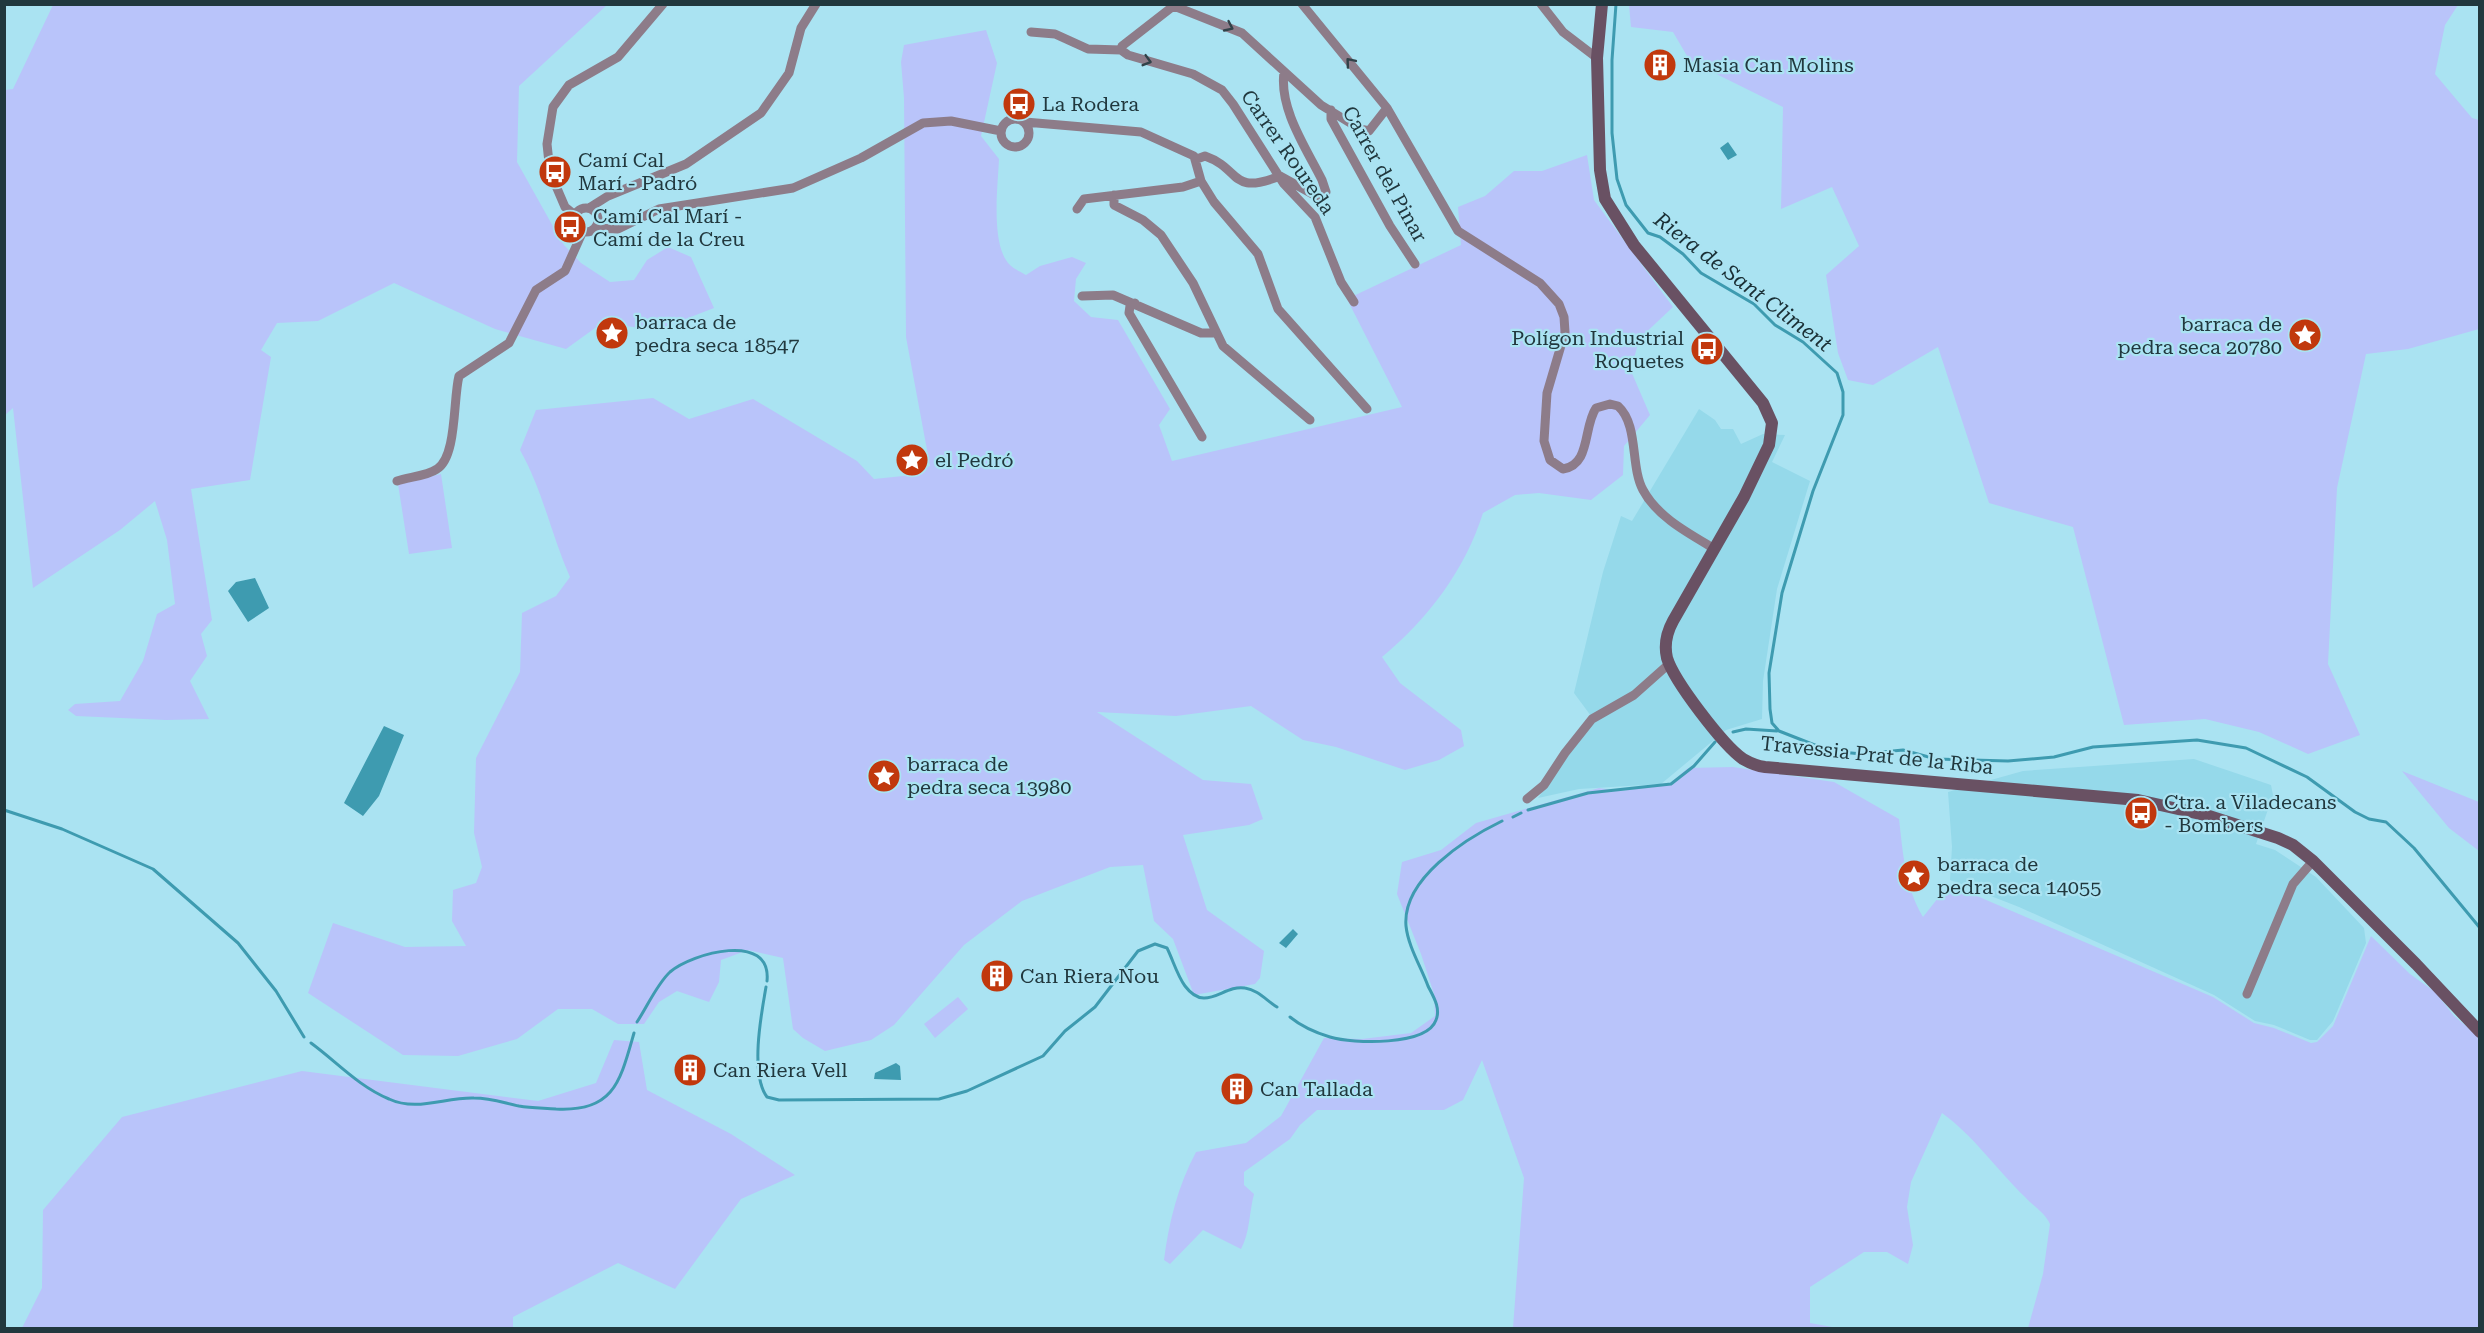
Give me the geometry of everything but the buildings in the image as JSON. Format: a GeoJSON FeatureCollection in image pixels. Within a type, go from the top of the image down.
{"type":"FeatureCollection","features":[{"type":"Feature","properties":{"kind":"street"},"geometry":{"type":"LineString","coordinates":[[575,215],[565,207],[550,172],[547,144],[553,107],[569,85],[618,57],[663,4]]}},
{"type":"Feature","properties":{"kind":"street"},"geometry":{"type":"LineString","coordinates":[[583,231],[575,225],[575,215],[582,209],[589,208],[608,196],[686,164],[761,113],[789,73],[801,28],[816,4]]}},
{"type":"Feature","properties":{"kind":"street"},"geometry":{"type":"LineString","coordinates":[[1302,4],[1387,108],[1455,226],[1474,242],[1540,283],[1559,304],[1564,317],[1564,340],[1549,383],[1544,413],[1544,441],[1555,466],[1567,469],[1578,461],[1583,452],[1589,420],[1596,408],[1610,404],[1618,406],[1628,423],[1643,492],[1657,508],[1683,530],[1714,549]]}},
{"type":"Feature","properties":{"kind":"street"},"geometry":{"type":"LineString","coordinates":[[1541,4],[1563,32],[1597,58]]}},
{"type":"Feature","properties":{"kind":"street","name":"Travessia Prat de la Riba"},"geometry":{"type":"LineString","coordinates":[[1602,4],[1597,58],[1600,170],[1603,193],[1618,223],[1763,403],[1772,423],[1771,437],[1763,460],[1670,627],[1666,644],[1670,663],[1692,699],[1730,747],[1750,763],[1774,768],[2152,803],[2209,816],[2278,838],[2293,845],[2313,861],[2480,1032]]}},
{"type":"Feature","properties":{"kind":"street"},"geometry":{"type":"LineString","coordinates":[[1031,32],[1055,34],[1088,49],[1121,50],[1122,46],[1175,5]]}},
{"type":"Feature","properties":{"kind":"street","name":"Carrer del Pinar"},"geometry":{"type":"LineString","coordinates":[[1175,5],[1242,33],[1284,72],[1331,110],[1330,119],[1390,226],[1415,264]]}},
{"type":"Feature","properties":{"kind":"street","name":"Carrer Roureda"},"geometry":{"type":"LineString","coordinates":[[1121,50],[1128,56],[1193,74],[1214,84],[1233,104],[1284,184],[1315,217],[1341,282],[1354,302]]}},
{"type":"Feature","properties":{"kind":"street"},"geometry":{"type":"LineString","coordinates":[[1025,122],[1030,134],[1022,146],[1008,145],[1002,138],[1001,131],[1004,124],[1012,119],[1141,132],[1197,159],[1205,156],[1212,158],[1237,179],[1248,184],[1259,184],[1280,176],[1318,197],[1324,196],[1326,192],[1292,118],[1282,84],[1284,72]]}},
{"type":"Feature","properties":{"kind":"street"},"geometry":{"type":"LineString","coordinates":[[1331,110],[1360,129],[1369,131],[1387,108]]}},
{"type":"Feature","properties":{"kind":"street"},"geometry":{"type":"LineString","coordinates":[[583,231],[595,228],[618,229],[659,209],[793,188],[861,158],[923,123],[951,121],[1001,131]]}},
{"type":"Feature","properties":{"kind":"street"},"geometry":{"type":"LineString","coordinates":[[1197,159],[1201,181],[1219,209],[1258,254],[1274,302],[1284,317],[1367,409]]}},
{"type":"Feature","properties":{"kind":"street"},"geometry":{"type":"LineString","coordinates":[[1077,209],[1084,199],[1183,187],[1201,181]]}},
{"type":"Feature","properties":{"kind":"street"},"geometry":{"type":"LineString","coordinates":[[1114,195],[1114,205],[1143,220],[1161,235],[1197,289],[1215,333],[1230,354],[1310,420]]}},
{"type":"Feature","properties":{"kind":"street"},"geometry":{"type":"LineString","coordinates":[[589,208],[597,215],[595,228]]}},
{"type":"Feature","properties":{"kind":"street"},"geometry":{"type":"LineString","coordinates":[[397,481],[435,471],[443,465],[453,432],[459,376],[508,343],[536,290],[565,271],[583,231]]}},
{"type":"Feature","properties":{"kind":"street"},"geometry":{"type":"LineString","coordinates":[[1082,296],[1108,294],[1135,303],[1201,333],[1215,333]]}},
{"type":"Feature","properties":{"kind":"street"},"geometry":{"type":"LineString","coordinates":[[1135,303],[1130,306],[1129,313],[1202,437]]}},
{"type":"Feature","properties":{"kind":"street"},"geometry":{"type":"LineString","coordinates":[[1527,799],[1544,785],[1592,718],[1634,695],[1670,663]]}},
{"type":"Feature","properties":{"kind":"street"},"geometry":{"type":"LineString","coordinates":[[2247,994],[2293,884],[2313,861]]}},
{"type":"Feature","properties":{"kind":"shaded area"},"geometry":{"type":"Polygon","coordinates":[[[53,5],[607,5],[519,86],[517,162],[564,245],[581,263],[610,282],[634,280],[647,260],[668,247],[691,257],[714,308],[657,330],[602,323],[566,349],[495,329],[394,283],[318,321],[277,323],[261,350],[271,357],[250,480],[191,489],[212,620],[201,634],[207,656],[190,681],[209,719],[166,720],[76,716],[68,710],[75,704],[120,701],[143,661],[157,614],[175,604],[167,540],[155,501],[120,530],[33,588],[13,408],[5,415],[5,90],[13,89],[53,5]]]}},
{"type":"Feature","properties":{"kind":"shaded area"},"geometry":{"type":"Polygon","coordinates":[[[1629,5],[2458,5],[2445,25],[2435,74],[2472,118],[2479,120],[2479,329],[2408,349],[2366,354],[2337,488],[2328,664],[2360,735],[2308,754],[2259,732],[2205,719],[2124,725],[2073,527],[1989,503],[1938,347],[1873,385],[1848,380],[1838,353],[1826,275],[1859,246],[1832,187],[1781,209],[1783,107],[1690,61],[1673,32],[1631,27],[1629,5]]]}},
{"type":"Feature","properties":{"kind":"shaded area"},"geometry":{"type":"Polygon","coordinates":[[[986,30],[997,63],[981,136],[999,159],[997,230],[1004,256],[1012,266],[1026,275],[1040,266],[1072,257],[1086,263],[1076,279],[1074,301],[1091,317],[1118,320],[1170,409],[1159,425],[1172,461],[1402,407],[1347,299],[1461,245],[1458,207],[1485,196],[1514,171],[1542,171],[1587,155],[1594,200],[1673,307],[1639,339],[1631,371],[1650,415],[1624,446],[1623,475],[1591,500],[1539,493],[1515,495],[1483,513],[1466,554],[1443,592],[1415,626],[1382,657],[1400,683],[1461,730],[1464,746],[1439,760],[1405,770],[1336,747],[1303,740],[1251,706],[1176,716],[1097,712],[1203,780],[1251,784],[1263,819],[1249,825],[1183,835],[1207,910],[1264,951],[1260,978],[1255,984],[1194,995],[1173,939],[1154,921],[1143,865],[1110,867],[1022,901],[964,945],[894,1025],[871,1040],[825,1051],[803,1038],[793,1029],[783,958],[748,950],[721,960],[719,982],[709,1002],[677,991],[659,1002],[644,1024],[618,1024],[592,1009],[558,1009],[517,1039],[458,1056],[403,1055],[308,993],[333,923],[405,947],[466,946],[452,921],[453,890],[476,883],[482,867],[474,833],[476,758],[520,672],[522,613],[556,596],[570,577],[535,481],[520,450],[536,410],[653,398],[689,419],[753,399],[857,461],[874,479],[903,476],[930,466],[906,337],[904,98],[901,62],[904,45],[986,30]]]}},
{"type":"Feature","properties":{"kind":"shaded area"},"geometry":{"type":"Polygon","coordinates":[[[1728,142],[1737,155],[1728,160],[1720,148],[1728,142]]]}},
{"type":"Feature","properties":{"kind":"shaded area"},"geometry":{"type":"Polygon","coordinates":[[[1699,409],[1715,420],[1721,429],[1733,429],[1741,444],[1763,434],[1785,435],[1772,462],[1810,481],[1777,589],[1763,681],[1762,719],[1726,730],[1661,784],[1579,789],[1538,798],[1594,720],[1574,693],[1603,572],[1621,516],[1632,521],[1699,409]]]}},
{"type":"Feature","properties":{"kind":"shaded area"},"geometry":{"type":"Polygon","coordinates":[[[441,474],[452,548],[409,554],[398,484],[441,474]]]}},
{"type":"Feature","properties":{"kind":"shaded area"},"geometry":{"type":"Polygon","coordinates":[[[255,578],[269,608],[248,622],[228,591],[236,582],[255,578]]]}},
{"type":"Feature","properties":{"kind":"shaded area"},"geometry":{"type":"Polygon","coordinates":[[[384,726],[404,735],[379,796],[363,816],[344,803],[384,726]]]}},
{"type":"Feature","properties":{"kind":"shaded area"},"geometry":{"type":"Polygon","coordinates":[[[2194,759],[2271,785],[2273,795],[2256,844],[2275,850],[2316,877],[2364,928],[2366,943],[2333,1021],[2317,1040],[2310,1040],[2274,1025],[2255,1021],[2214,995],[2019,907],[1950,880],[1952,847],[1948,792],[2023,771],[2194,759]]]}},
{"type":"Feature","properties":{"kind":"shaded area"},"geometry":{"type":"Polygon","coordinates":[[[1733,767],[1834,782],[1899,819],[1909,882],[1923,917],[1949,884],[2213,997],[2254,1023],[2274,1028],[2311,1043],[2317,1042],[2333,1026],[2371,936],[2410,974],[2435,992],[2454,1016],[2479,1037],[2479,1328],[2028,1328],[2043,1274],[2050,1224],[1975,1142],[1942,1113],[1911,1182],[1907,1207],[1913,1245],[1908,1264],[1887,1252],[1864,1252],[1810,1287],[1810,1323],[1838,1328],[1513,1328],[1524,1178],[1482,1060],[1463,1100],[1444,1110],[1317,1110],[1300,1125],[1290,1139],[1244,1172],[1244,1185],[1254,1194],[1248,1229],[1241,1249],[1203,1230],[1170,1264],[1164,1260],[1175,1204],[1196,1152],[1246,1143],[1281,1116],[1324,1038],[1362,1039],[1411,1033],[1435,1016],[1434,994],[1397,894],[1402,862],[1441,850],[1476,823],[1599,788],[1619,791],[1668,785],[1688,768],[1733,767]]]}},
{"type":"Feature","properties":{"kind":"shaded area"},"geometry":{"type":"Polygon","coordinates":[[[2402,771],[2479,802],[2479,851],[2449,828],[2402,771]]]}},
{"type":"Feature","properties":{"kind":"shaded area"},"geometry":{"type":"Polygon","coordinates":[[[1293,929],[1298,934],[1286,948],[1279,943],[1293,929]]]}},
{"type":"Feature","properties":{"kind":"shaded area"},"geometry":{"type":"Polygon","coordinates":[[[958,997],[968,1009],[935,1038],[924,1024],[958,997]]]}},
{"type":"Feature","properties":{"kind":"shaded area"},"geometry":{"type":"Polygon","coordinates":[[[614,1040],[639,1042],[647,1090],[731,1134],[795,1175],[741,1199],[675,1289],[618,1263],[513,1317],[513,1328],[22,1328],[42,1288],[43,1210],[122,1117],[302,1071],[538,1101],[596,1083],[614,1040]]]}},
{"type":"Feature","properties":{"kind":"shaded area"},"geometry":{"type":"Polygon","coordinates":[[[896,1063],[900,1066],[901,1080],[874,1079],[875,1073],[896,1063]]]}},
{"type":"Feature","properties":{"kind":"waterway","name":"Riera de Sant Climent"},"geometry":{"type":"LineString","coordinates":[[1616,4],[1612,60],[1612,133],[1617,179],[1626,205],[1648,233],[1660,237],[1683,254],[1701,273],[1754,304],[1775,325],[1803,342],[1837,373],[1843,392],[1843,415],[1813,491],[1782,593],[1769,673],[1772,723],[1779,731],[1830,751],[1862,754],[1903,750],[1936,759],[2008,761],[2054,757],[2093,747],[2197,740],[2246,748],[2307,777],[2355,812],[2369,819],[2386,822],[2414,848],[2480,928]]}},
{"type":"Feature","properties":{"kind":"waterway"},"geometry":{"type":"LineString","coordinates":[[1733,732],[1746,729],[1777,731]]}},
{"type":"Feature","properties":{"kind":"waterway"},"geometry":{"type":"LineString","coordinates":[[1528,810],[1588,793],[1671,784],[1694,766],[1715,742]]}},
{"type":"Feature","properties":{"kind":"waterway"},"geometry":{"type":"LineString","coordinates":[[4,810],[62,829],[153,869],[238,943],[276,991],[304,1037]]}},
{"type":"Feature","properties":{"kind":"waterway"},"geometry":{"type":"LineString","coordinates":[[1513,817],[1521,813]]}},
{"type":"Feature","properties":{"kind":"waterway"},"geometry":{"type":"LineString","coordinates":[[1290,1017],[1330,1037],[1355,1041],[1405,1039],[1419,1035],[1430,1028],[1436,1020],[1437,1007],[1409,941],[1406,926],[1407,909],[1414,892],[1439,863],[1471,838],[1502,821]]}},
{"type":"Feature","properties":{"kind":"waterway"},"geometry":{"type":"LineString","coordinates":[[766,987],[758,1044],[759,1074],[767,1097],[779,1100],[939,1099],[967,1091],[1043,1056],[1065,1031],[1095,1007],[1138,951],[1155,944],[1167,948],[1182,982],[1200,998],[1245,988],[1258,993],[1277,1007]]}},
{"type":"Feature","properties":{"kind":"waterway"},"geometry":{"type":"LineString","coordinates":[[637,1022],[665,977],[695,958],[712,953],[744,951],[757,956],[765,965],[767,981]]}},
{"type":"Feature","properties":{"kind":"waterway"},"geometry":{"type":"LineString","coordinates":[[311,1043],[367,1087],[400,1103],[421,1104],[474,1098],[528,1107],[575,1109],[591,1105],[612,1091],[624,1066],[634,1033]]}},
{"type":"Feature","properties":{"kind":"place","name":"Masia Can Molins"},"geometry":{"type":"Point","coordinates":[1660,65]}},
{"type":"Feature","properties":{"kind":"place","name":"La Rodera"},"geometry":{"type":"Point","coordinates":[1019,104]}},
{"type":"Feature","properties":{"kind":"place","name":"Camí Cal Marí - Padró"},"geometry":{"type":"Point","coordinates":[555,172]}},
{"type":"Feature","properties":{"kind":"place","name":"Camí Cal Marí - Camí de la Creu"},"geometry":{"type":"Point","coordinates":[570,227]}},
{"type":"Feature","properties":{"kind":"place","name":"barraca de pedra seca 18547"},"geometry":{"type":"Point","coordinates":[612,333]}},
{"type":"Feature","properties":{"kind":"place","name":"barraca de pedra seca 20780"},"geometry":{"type":"Point","coordinates":[2305,335]}},
{"type":"Feature","properties":{"kind":"place","name":"Polígon Industrial Roquetes"},"geometry":{"type":"Point","coordinates":[1707,349]}},
{"type":"Feature","properties":{"kind":"place","name":"el Pedró"},"geometry":{"type":"Point","coordinates":[912,460]}},
{"type":"Feature","properties":{"kind":"place","name":"barraca de pedra seca 13980"},"geometry":{"type":"Point","coordinates":[884,776]}},
{"type":"Feature","properties":{"kind":"place","name":"Ctra. a Viladecans - Bombers"},"geometry":{"type":"Point","coordinates":[2141,813]}},
{"type":"Feature","properties":{"kind":"place","name":"barraca de pedra seca 14055"},"geometry":{"type":"Point","coordinates":[1914,876]}},
{"type":"Feature","properties":{"kind":"place","name":"Can Riera Nou"},"geometry":{"type":"Point","coordinates":[997,976]}},
{"type":"Feature","properties":{"kind":"place","name":"Can Riera Vell"},"geometry":{"type":"Point","coordinates":[690,1070]}},
{"type":"Feature","properties":{"kind":"place","name":"Can Tallada"},"geometry":{"type":"Point","coordinates":[1237,1089]}}]}
